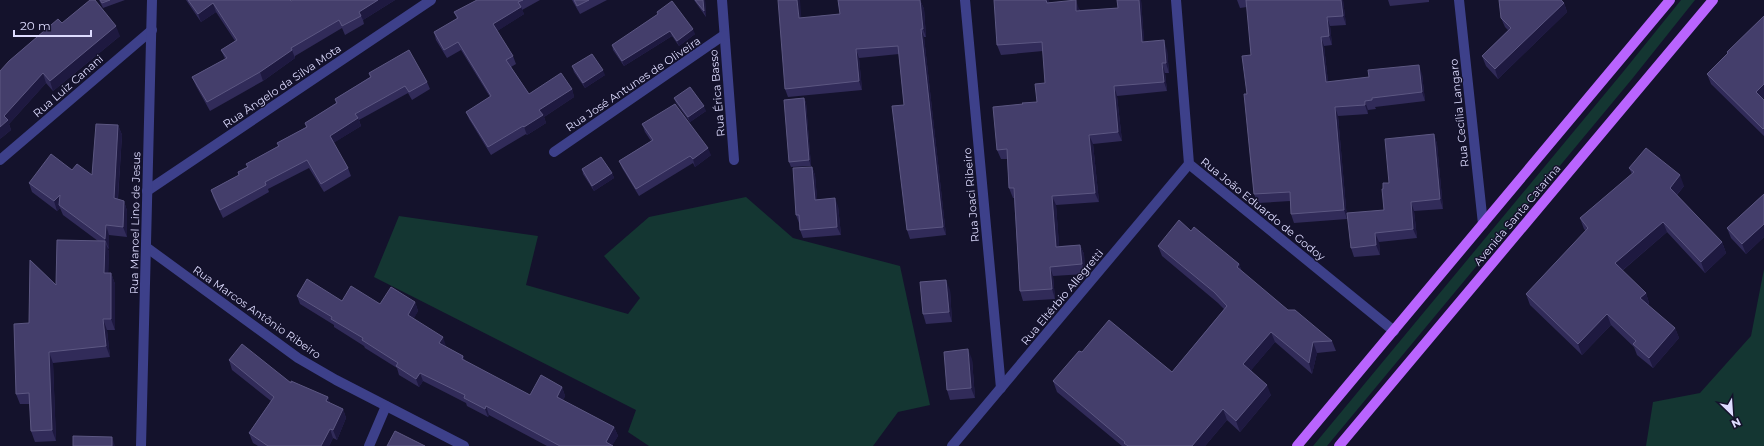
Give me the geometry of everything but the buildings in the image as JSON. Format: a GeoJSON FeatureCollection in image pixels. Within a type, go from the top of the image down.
{"type":"FeatureCollection","features":[{"type":"Feature","properties":{"kind":"main road","name":"Avenida Santa Catarina"},"geometry":{"type":"LineString","coordinates":[[1297,446],[1670,0]]}},
{"type":"Feature","properties":{"kind":"main road","name":"Avenida Santa Catarina"},"geometry":{"type":"LineString","coordinates":[[1340,446],[1713,0]]}},
{"type":"Feature","properties":{"kind":"street","name":"Rua Manoel Lino de Jesus"},"geometry":{"type":"LineString","coordinates":[[141,446],[152,0]]}},
{"type":"Feature","properties":{"kind":"street","name":"Rua Ângelo da Silva Mota"},"geometry":{"type":"LineString","coordinates":[[147,191],[431,0]]}},
{"type":"Feature","properties":{"kind":"street","name":"Rua Érica Basso"},"geometry":{"type":"LineString","coordinates":[[722,0],[734,160]]}},
{"type":"Feature","properties":{"kind":"street","name":"Rua Joaci Ribeiro"},"geometry":{"type":"LineString","coordinates":[[965,0],[1001,388]]}},
{"type":"Feature","properties":{"kind":"street","name":"Rua João Eduardo de Godoy"},"geometry":{"type":"LineString","coordinates":[[1176,0],[1189,164],[1394,331]]}},
{"type":"Feature","properties":{"kind":"street","name":"Rua Cecília Langaro"},"geometry":{"type":"LineString","coordinates":[[1459,0],[1483,224]]}},
{"type":"Feature","properties":{"kind":"street","name":"Rua Luiz Canani"},"geometry":{"type":"LineString","coordinates":[[0,160],[152,30]]}},
{"type":"Feature","properties":{"kind":"street","name":"Rua José Antunes de Oliveira"},"geometry":{"type":"LineString","coordinates":[[554,152],[724,36]]}},
{"type":"Feature","properties":{"kind":"street","name":"Rua Eltérbio Allegretti"},"geometry":{"type":"LineString","coordinates":[[952,446],[1189,164]]}},
{"type":"Feature","properties":{"kind":"street","name":"Rua Marcos Antônio Ribeiro"},"geometry":{"type":"LineString","coordinates":[[146,247],[298,358],[336,380],[464,446]]}},
{"type":"Feature","properties":{"kind":"street"},"geometry":{"type":"LineString","coordinates":[[369,446],[386,406]]}},
{"type":"Feature","properties":{"kind":"green space"},"geometry":{"type":"Polygon","coordinates":[[[1681,0],[1695,0],[1632,79],[1327,446],[1313,446],[1623,72],[1681,0]]]}},
{"type":"Feature","properties":{"kind":"green space"},"geometry":{"type":"Polygon","coordinates":[[[746,197],[793,238],[900,266],[930,405],[898,412],[873,446],[649,446],[628,432],[636,410],[374,277],[399,216],[538,236],[526,285],[628,314],[640,298],[604,256],[649,217],[746,197]]]}},
{"type":"Feature","properties":{"kind":"green space"},"geometry":{"type":"Polygon","coordinates":[[[1764,269],[1764,446],[1646,446],[1653,402],[1700,393],[1751,336],[1764,269]]]}}]}
